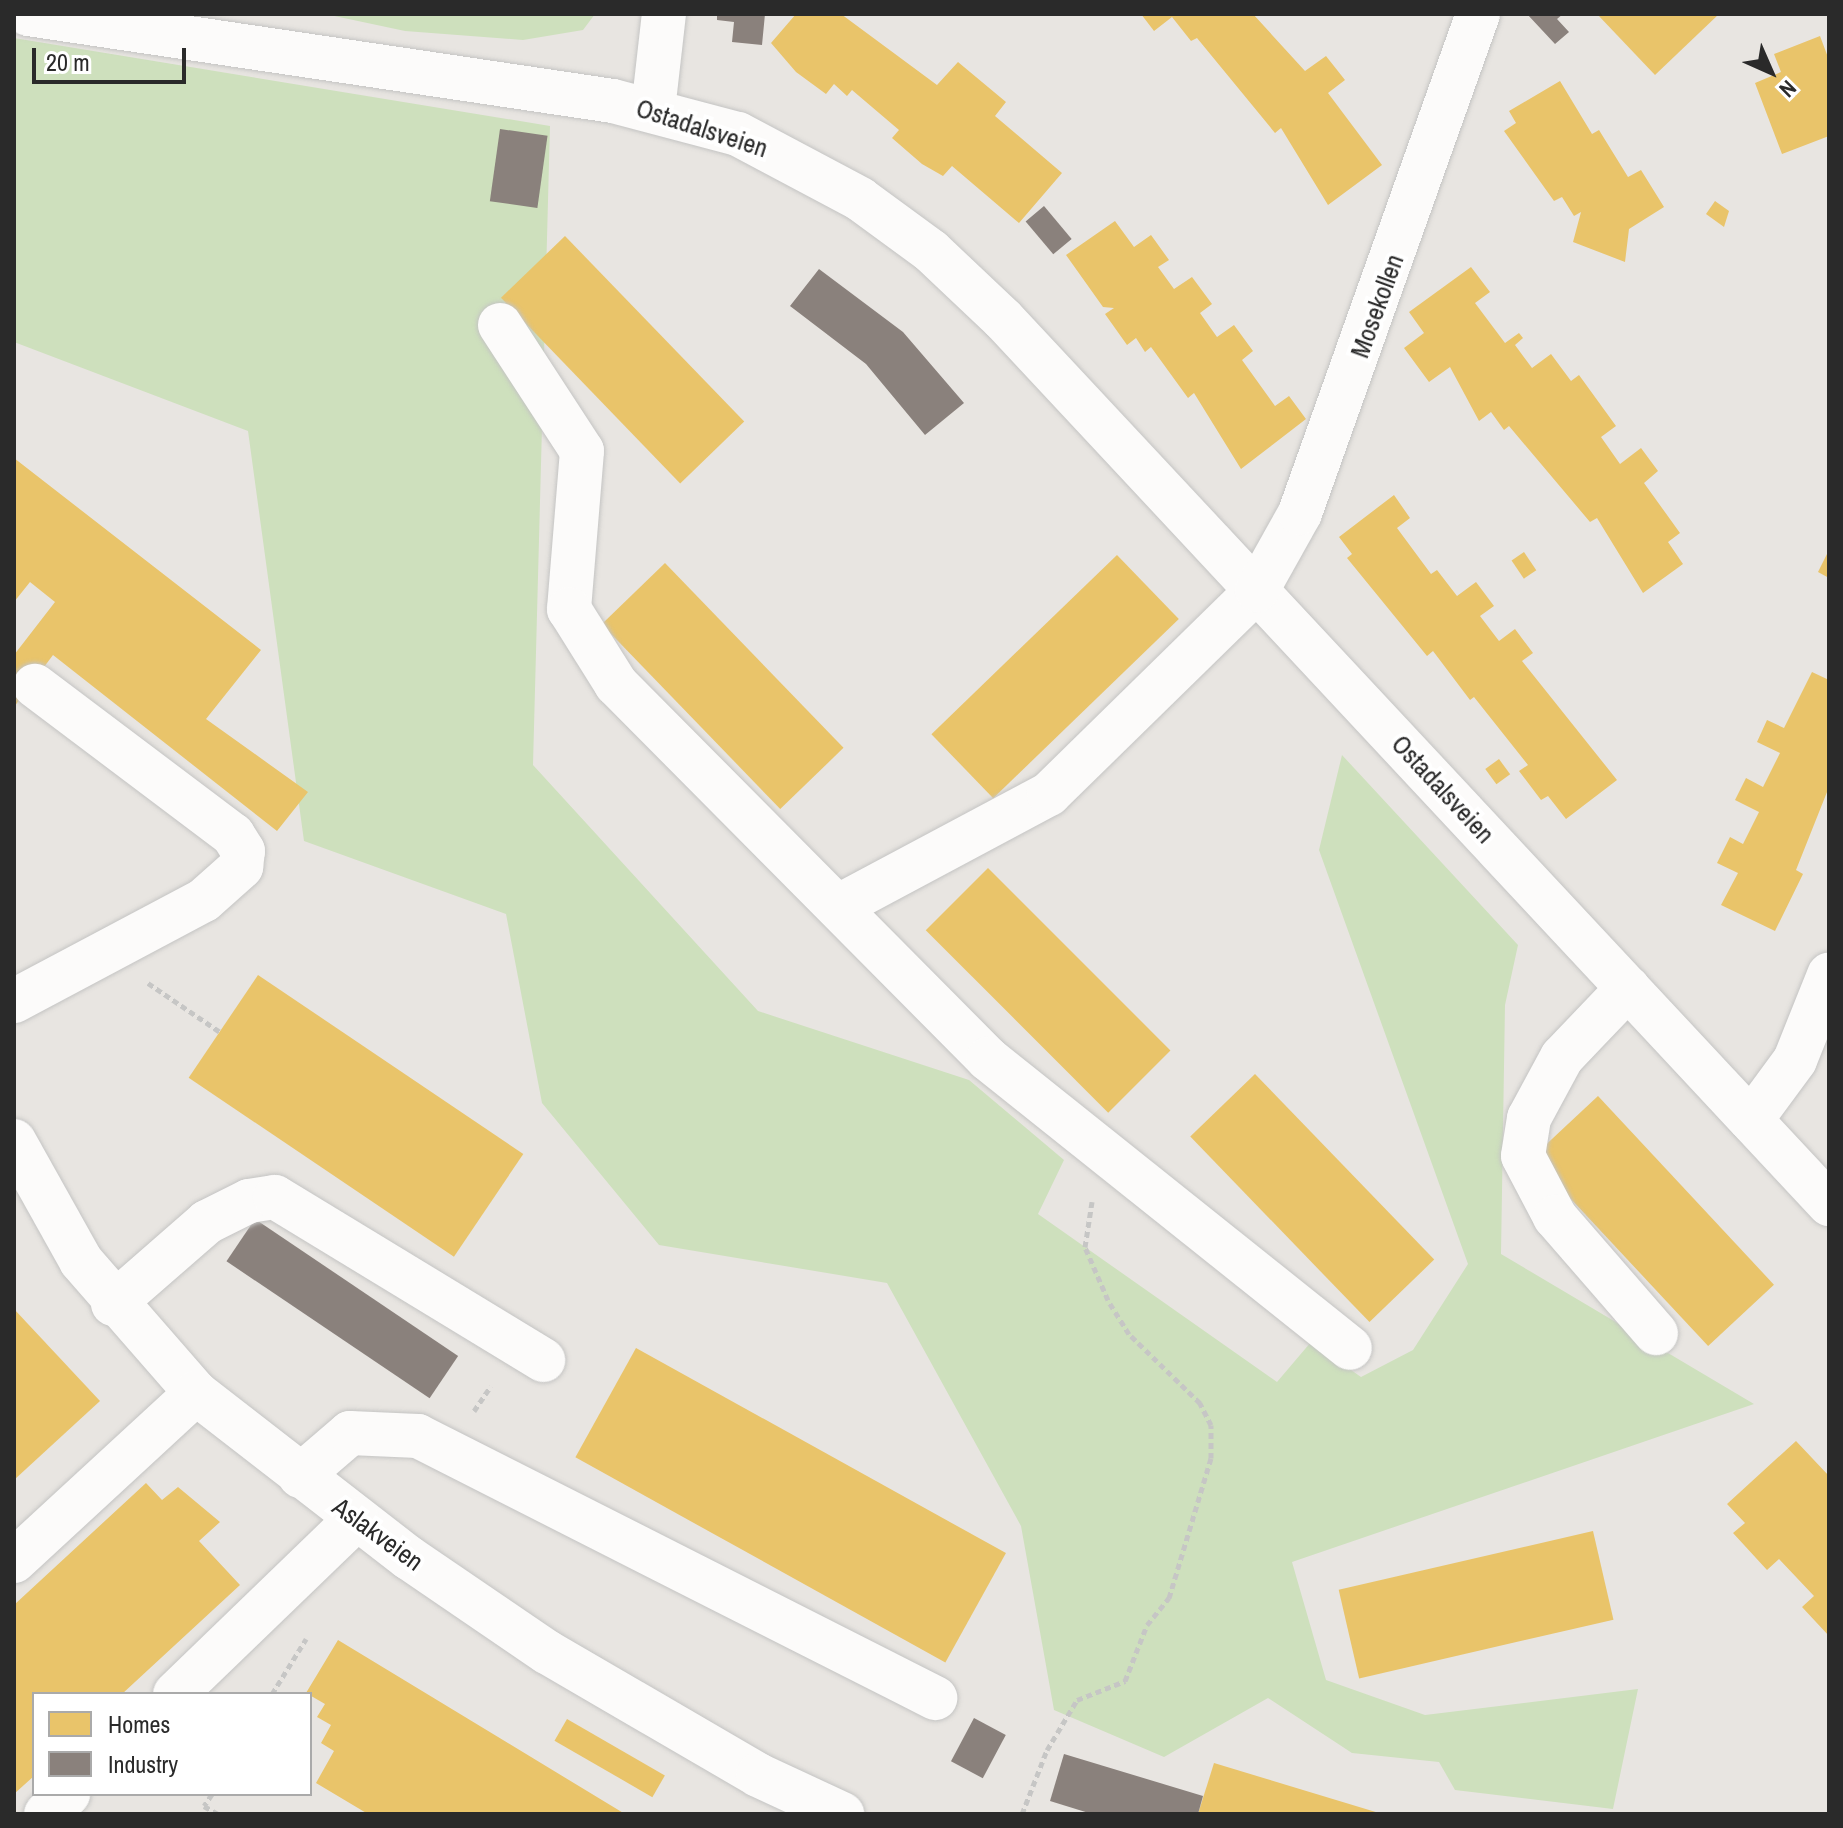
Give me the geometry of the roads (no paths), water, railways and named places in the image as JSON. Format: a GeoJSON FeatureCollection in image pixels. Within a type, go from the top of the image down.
{"type":"FeatureCollection","features":[{"type":"Feature","properties":{"kind":"street","name":"Ostadalsveien"},"geometry":{"type":"LineString","coordinates":[[28,14],[382,62],[653,110],[782,154],[931,251],[1257,590],[1829,1204]]}},
{"type":"Feature","properties":{"kind":"street"},"geometry":{"type":"LineString","coordinates":[[653,110],[664,14]]}},
{"type":"Feature","properties":{"kind":"street","name":"Mosekollen"},"geometry":{"type":"LineString","coordinates":[[1257,590],[1300,513],[1478,14]]}},
{"type":"Feature","properties":{"kind":"street"},"geometry":{"type":"LineString","coordinates":[[500,325],[582,451],[569,609],[616,684],[841,905],[988,1059],[1350,1348]]}},
{"type":"Feature","properties":{"kind":"street"},"geometry":{"type":"LineString","coordinates":[[841,905],[1049,794],[1257,590]]}},
{"type":"Feature","properties":{"kind":"street"},"geometry":{"type":"LineString","coordinates":[[14,1001],[204,900],[241,867],[243,851],[233,835],[35,686]]}},
{"type":"Feature","properties":{"kind":"street"},"geometry":{"type":"LineString","coordinates":[[1751,1120],[1795,1060],[1829,975]]}},
{"type":"Feature","properties":{"kind":"street"},"geometry":{"type":"LineString","coordinates":[[1628,988],[1554,1070],[1529,1118],[1523,1156],[1555,1217],[1656,1333]]}},
{"type":"Feature","properties":{"kind":"street","name":"Aslakveien"},"geometry":{"type":"LineString","coordinates":[[14,1141],[48,1208],[113,1304],[196,1393],[356,1519],[607,1690],[842,1814]]}},
{"type":"Feature","properties":{"kind":"street"},"geometry":{"type":"LineString","coordinates":[[113,1304],[207,1222],[249,1201],[275,1197],[543,1360]]}},
{"type":"Feature","properties":{"kind":"street"},"geometry":{"type":"LineString","coordinates":[[14,1561],[196,1393]]}},
{"type":"Feature","properties":{"kind":"street"},"geometry":{"type":"LineString","coordinates":[[300,1476],[350,1433],[418,1436],[935,1698]]}},
{"type":"Feature","properties":{"kind":"street"},"geometry":{"type":"LineString","coordinates":[[177,1692],[356,1519]]}},
{"type":"Feature","properties":{"kind":"street"},"geometry":{"type":"LineString","coordinates":[[46,1814],[66,1796]]}}]}
